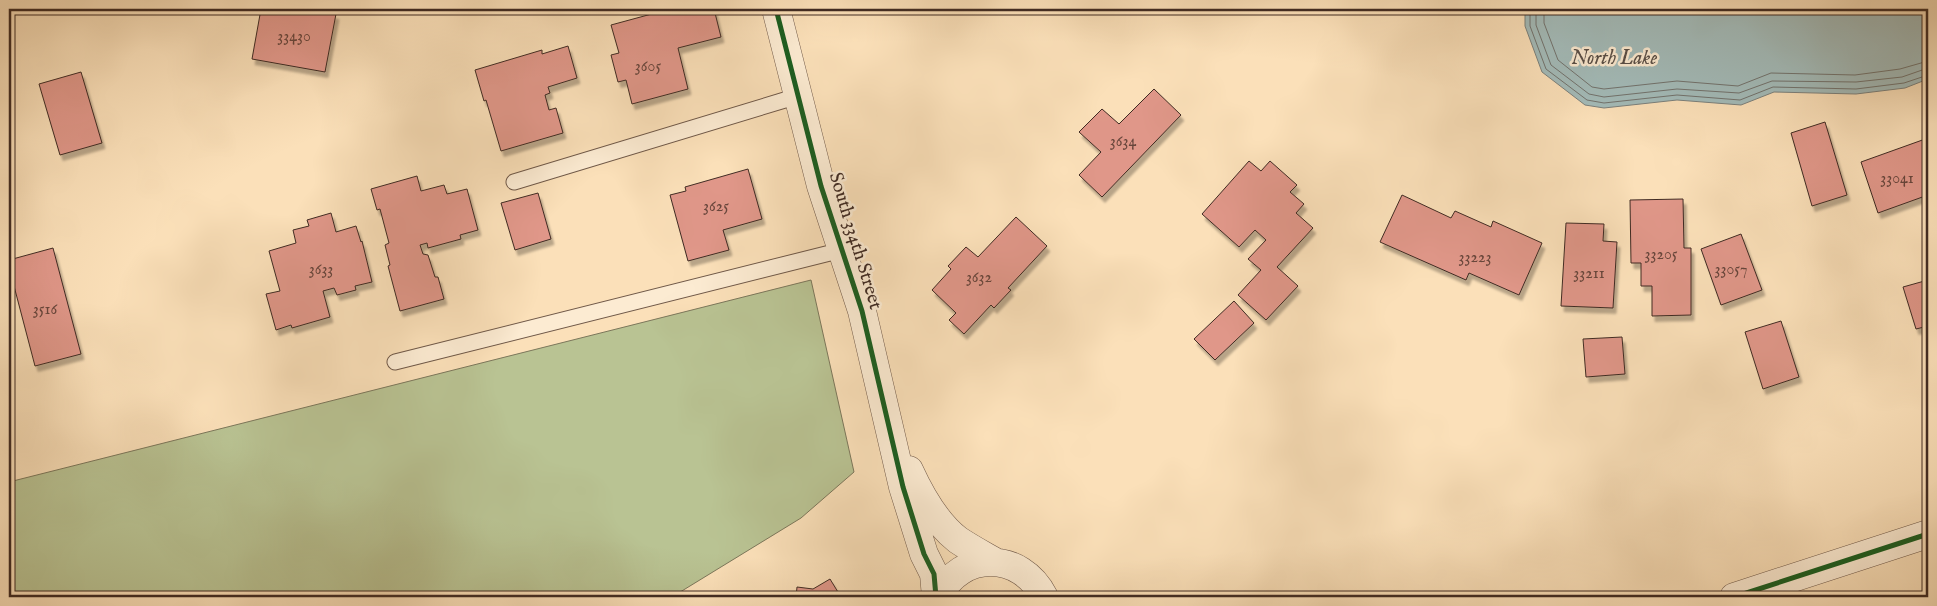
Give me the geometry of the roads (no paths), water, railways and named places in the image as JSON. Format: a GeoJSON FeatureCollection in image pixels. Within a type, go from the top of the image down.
{"type":"FeatureCollection","features":[{"type":"Feature","properties":{"kind":"street","name":"South 334th Street"},"geometry":{"type":"LineString","coordinates":[[776,9],[821,186],[862,311],[910,513],[924,554],[934,574],[937,597]]}},
{"type":"Feature","properties":{"kind":"street","name":"South 334th Street"},"geometry":{"type":"LineString","coordinates":[[885,411],[918,490],[936,515],[957,539],[995,562]]}},
{"type":"Feature","properties":{"kind":"street"},"geometry":{"type":"LineString","coordinates":[[1734,597],[1928,534]]}},
{"type":"Feature","properties":{"kind":"street"},"geometry":{"type":"LineString","coordinates":[[937,597],[952,576],[965,568],[980,563],[995,562],[1012,566],[1027,574],[1039,587],[1044,597]]}},
{"type":"Feature","properties":{"kind":"lane"},"geometry":{"type":"LineString","coordinates":[[514,182],[798,96]]}},
{"type":"Feature","properties":{"kind":"lane"},"geometry":{"type":"LineString","coordinates":[[395,362],[842,250]]}},
{"type":"Feature","properties":{"kind":"water","name":"North Lake"},"geometry":{"type":"Polygon","coordinates":[[[1525,9],[1928,9],[1928,79],[1905,88],[1856,94],[1774,92],[1741,105],[1677,100],[1604,108],[1585,105],[1542,72],[1525,26],[1525,9]]]}}]}
